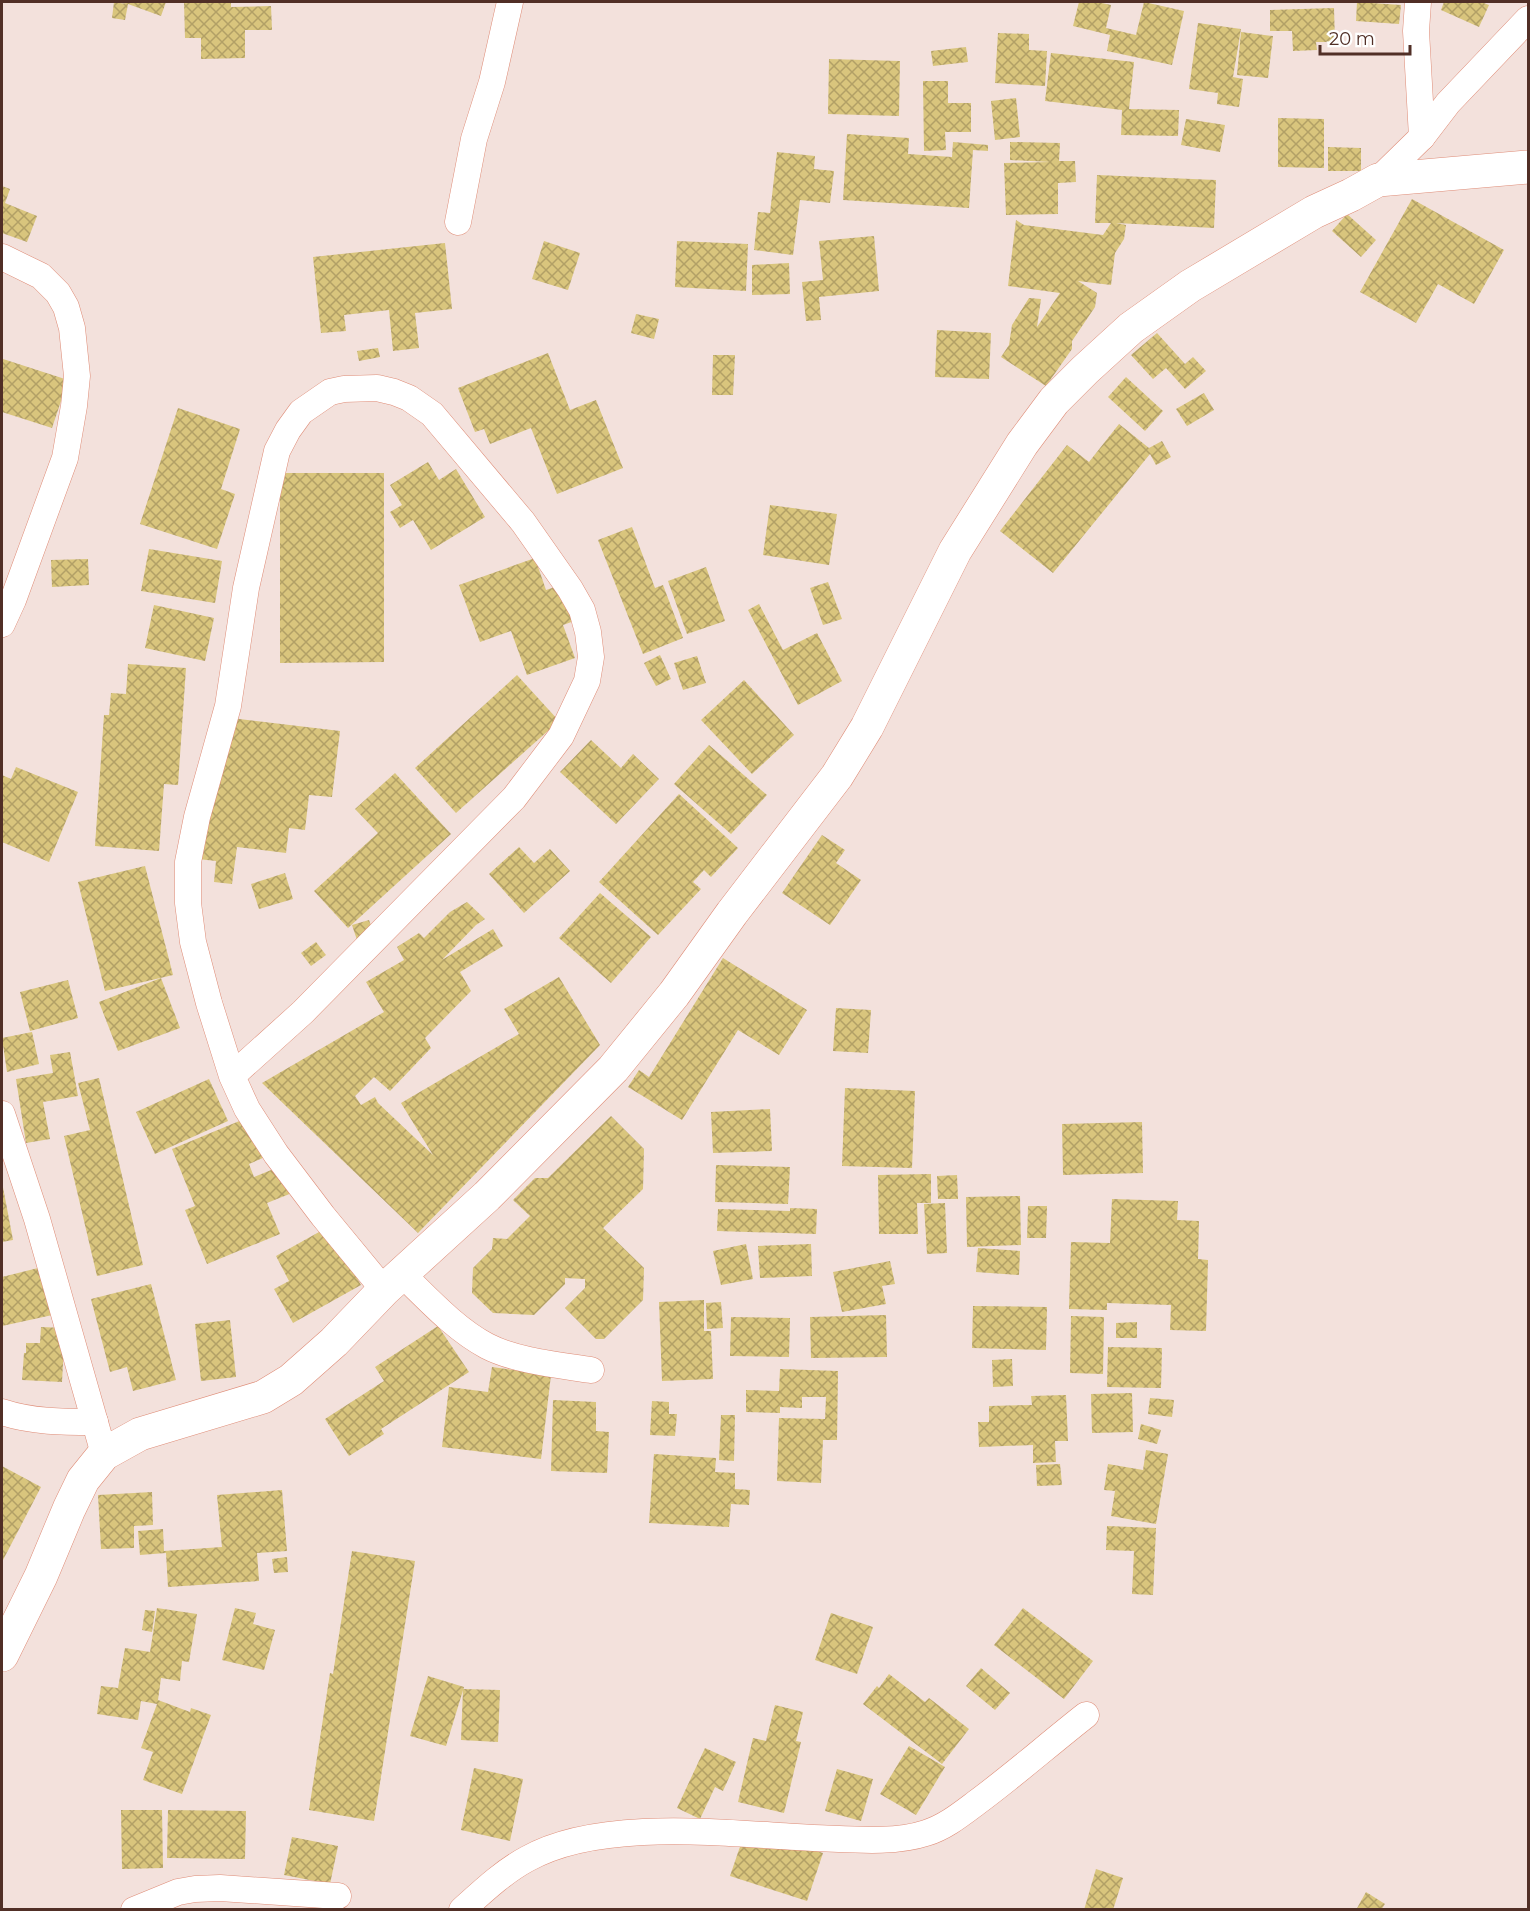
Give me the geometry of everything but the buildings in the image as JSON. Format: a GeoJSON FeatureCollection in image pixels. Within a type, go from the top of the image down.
{"type":"FeatureCollection","features":[{"type":"Feature","properties":{"kind":"street"},"geometry":{"type":"LineString","coordinates":[[458,222],[474,139],[492,82],[510,2]]}},
{"type":"Feature","properties":{"kind":"street"},"geometry":{"type":"LineString","coordinates":[[1418,2],[1416,31],[1422,137]]}},
{"type":"Feature","properties":{"kind":"street"},"geometry":{"type":"LineString","coordinates":[[2,1655],[10,1620],[83,1480],[104,1454],[140,1434],[263,1397],[291,1380],[334,1342],[393,1282],[510,1173],[613,1069],[674,994],[732,913],[837,776],[882,699],[955,551],[1022,444],[1054,401],[1131,328],[1190,286],[1314,212],[1378,180],[1422,137],[1448,103],[1528,19]]}},
{"type":"Feature","properties":{"kind":"street"},"geometry":{"type":"LineString","coordinates":[[1378,180],[1528,168]]}},
{"type":"Feature","properties":{"kind":"street"},"geometry":{"type":"LineString","coordinates":[[2,257],[40,276],[58,293],[66,307],[72,328],[77,376],[65,458],[2,624]]}},
{"type":"Feature","properties":{"kind":"street"},"geometry":{"type":"LineString","coordinates":[[232,1076],[312,1003],[514,798],[561,736],[587,681],[591,657],[582,610],[523,522],[432,414],[409,398],[377,388],[344,389],[330,392],[317,399],[301,412],[288,430],[277,452],[246,588],[228,706],[197,817],[188,862],[188,903],[193,942],[232,1076],[247,1109],[276,1154],[323,1216],[393,1282],[446,1316],[476,1340],[490,1347],[532,1359],[591,1370]]}},
{"type":"Feature","properties":{"kind":"street"},"geometry":{"type":"LineString","coordinates":[[2,1114],[37,1219],[104,1454]]}},
{"type":"Feature","properties":{"kind":"street"},"geometry":{"type":"LineString","coordinates":[[2,1412],[26,1419],[95,1422]]}},
{"type":"Feature","properties":{"kind":"street"},"geometry":{"type":"LineString","coordinates":[[462,1910],[509,1870],[528,1858],[554,1847],[586,1839],[620,1834],[677,1832],[846,1839],[896,1839],[924,1834],[956,1818],[1086,1715]]}},
{"type":"Feature","properties":{"kind":"street"},"geometry":{"type":"LineString","coordinates":[[134,1910],[178,1892],[195,1889],[220,1888],[338,1896]]}}]}
